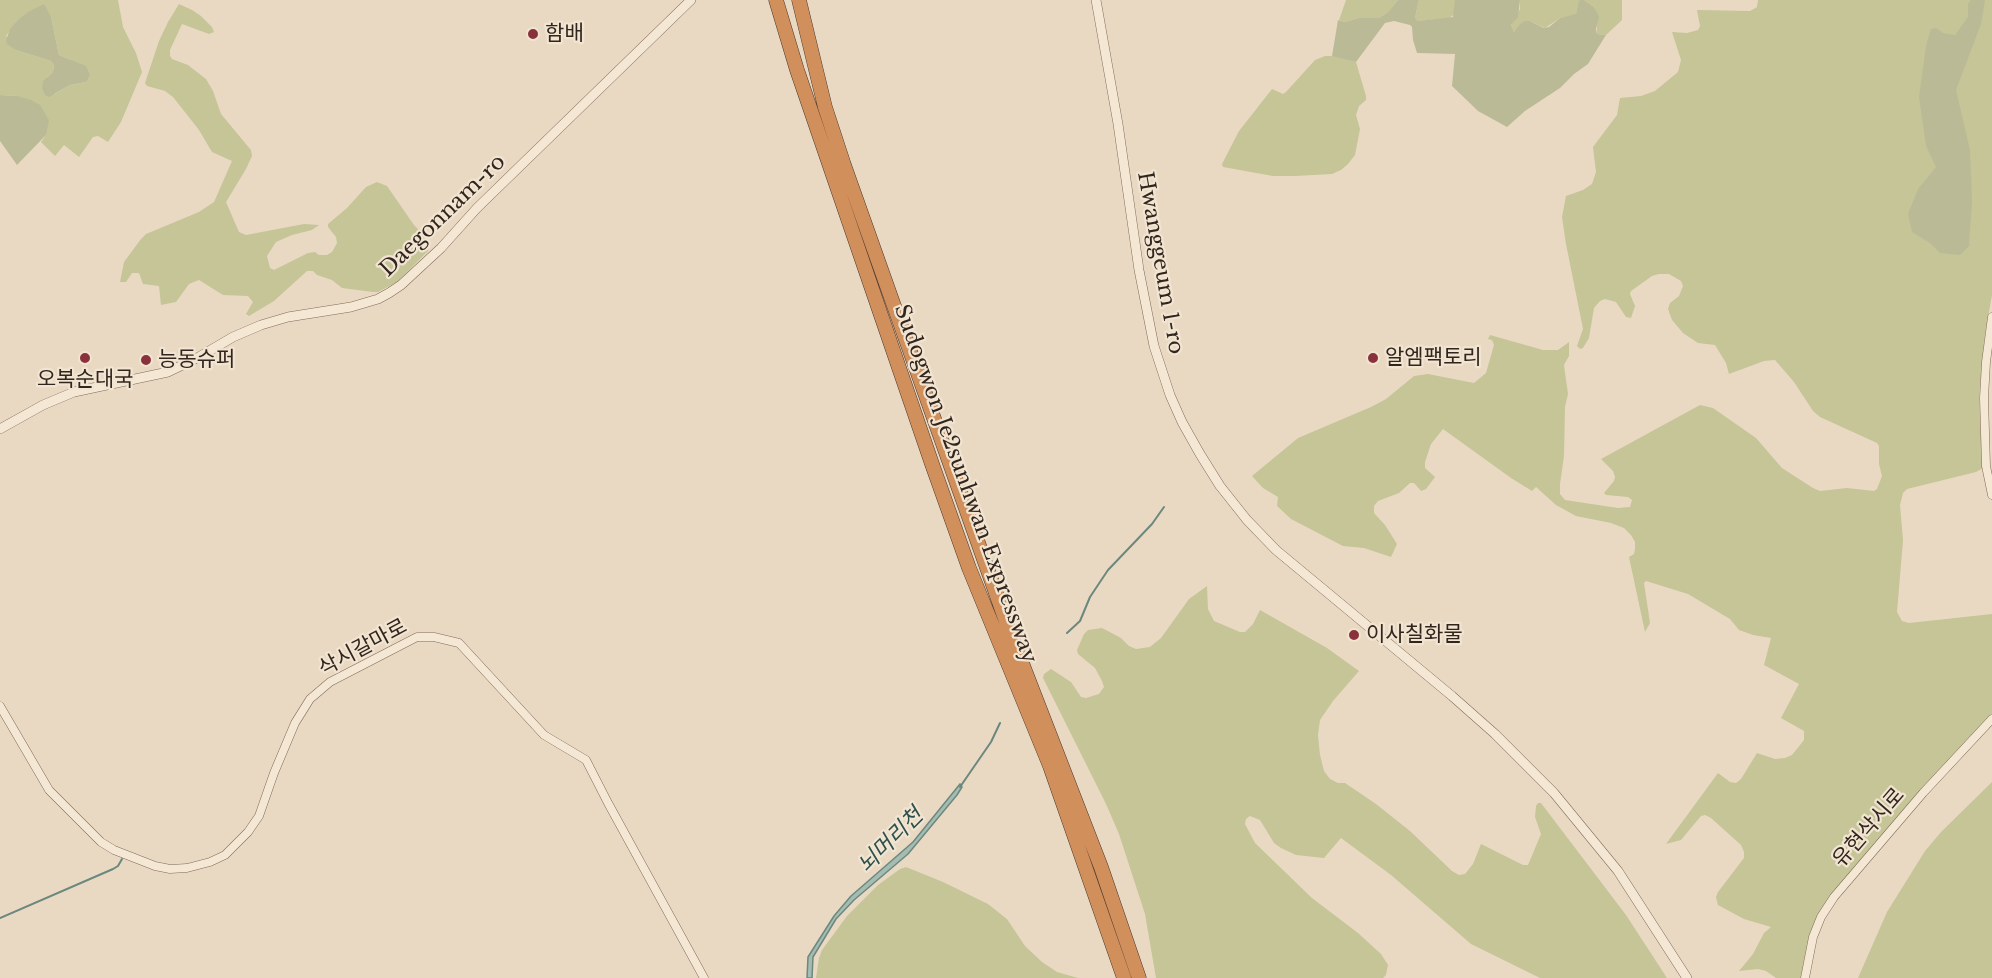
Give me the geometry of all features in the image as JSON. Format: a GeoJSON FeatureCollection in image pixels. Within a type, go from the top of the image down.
{"type":"FeatureCollection","features":[{"type":"Feature","properties":{"kind":"highway","name":"Sudogwon Je2sunhwan Expressway"},"geometry":{"type":"LineString","coordinates":[[776,0],[815,124],[939,485],[969,568],[1050,766],[1124,978]]}},
{"type":"Feature","properties":{"kind":"highway","name":"Sudogwon Je2sunhwan Expressway"},"geometry":{"type":"LineString","coordinates":[[799,0],[825,108],[848,177],[1008,627],[1101,867],[1139,978]]}},
{"type":"Feature","properties":{"kind":"street","name":"Daegonnam-ro"},"geometry":{"type":"LineString","coordinates":[[0,429],[43,405],[74,392],[168,372],[200,357],[233,336],[261,325],[288,317],[359,305],[389,293],[401,285],[441,248],[477,208],[691,0]]}},
{"type":"Feature","properties":{"kind":"street","name":"Hwanggeum 1-ro"},"geometry":{"type":"LineString","coordinates":[[1096,0],[1118,124],[1139,270],[1154,346],[1170,395],[1200,454],[1220,486],[1247,520],[1276,550],[1461,704],[1554,793],[1618,871],[1687,978]]}},
{"type":"Feature","properties":{"kind":"street"},"geometry":{"type":"LineString","coordinates":[[1992,317],[1984,398],[1986,466],[1992,495]]}},
{"type":"Feature","properties":{"kind":"street","name":"삭시갈마로"},"geometry":{"type":"LineString","coordinates":[[0,706],[49,790],[101,842],[114,850],[155,866],[170,869],[187,868],[225,855],[248,832],[259,816],[295,723],[310,699],[330,682],[417,637],[434,637],[459,643],[544,735],[586,760],[704,978]]}},
{"type":"Feature","properties":{"kind":"street","name":"유현삭시로"},"geometry":{"type":"LineString","coordinates":[[1804,978],[1813,938],[1821,916],[1834,897],[1992,719]]}},
{"type":"Feature","properties":{"kind":"green space"},"geometry":{"type":"Polygon","coordinates":[[[0,0],[118,0],[123,27],[136,53],[142,72],[121,122],[108,142],[98,136],[93,137],[79,157],[64,145],[55,156],[41,142],[46,135],[17,96],[0,95],[0,0]],[[51,17],[18,20],[6,36],[16,50],[51,61],[54,65],[53,72],[47,77],[55,94],[70,85],[86,82],[71,60],[59,55],[51,17]]]}},
{"type":"Feature","properties":{"kind":"green space"},"geometry":{"type":"Polygon","coordinates":[[[1346,0],[1398,0],[1388,12],[1379,18],[1359,18],[1345,22],[1339,20],[1346,0]]]}},
{"type":"Feature","properties":{"kind":"green space"},"geometry":{"type":"Polygon","coordinates":[[[1398,0],[1419,0],[1415,18],[1418,21],[1453,17],[1455,0],[1520,0],[1518,17],[1511,25],[1514,32],[1524,21],[1530,21],[1544,28],[1549,27],[1560,18],[1576,14],[1580,0],[1584,0],[1594,7],[1599,17],[1597,34],[1606,35],[1588,64],[1507,127],[1478,111],[1452,86],[1455,54],[1417,53],[1410,25],[1394,21],[1385,23],[1356,62],[1332,56],[1338,20],[1345,22],[1359,18],[1379,18],[1388,12],[1398,0]]]}},
{"type":"Feature","properties":{"kind":"green space"},"geometry":{"type":"Polygon","coordinates":[[[1419,0],[1455,0],[1455,14],[1449,18],[1418,21],[1415,18],[1419,0]]]}},
{"type":"Feature","properties":{"kind":"green space"},"geometry":{"type":"Polygon","coordinates":[[[1520,0],[1583,0],[1578,4],[1576,15],[1560,18],[1545,28],[1530,21],[1524,21],[1514,32],[1511,25],[1520,9],[1520,0]]]}},
{"type":"Feature","properties":{"kind":"green space"},"geometry":{"type":"Polygon","coordinates":[[[1584,0],[1622,0],[1622,20],[1606,35],[1597,34],[1597,12],[1584,0]]]}},
{"type":"Feature","properties":{"kind":"green space"},"geometry":{"type":"Polygon","coordinates":[[[1758,0],[1992,0],[1992,295],[1985,335],[1979,398],[1983,468],[1976,472],[1907,489],[1903,493],[1900,505],[1903,540],[1897,612],[1902,621],[1909,623],[1992,614],[1992,714],[1917,794],[1869,851],[1809,938],[1801,978],[1776,978],[1758,969],[1739,971],[1753,954],[1764,933],[1771,927],[1744,919],[1718,905],[1716,897],[1718,892],[1744,858],[1741,845],[1705,815],[1701,816],[1681,840],[1666,844],[1718,773],[1730,782],[1736,783],[1741,779],[1757,753],[1775,759],[1785,758],[1792,755],[1804,740],[1804,731],[1781,718],[1799,684],[1764,665],[1771,638],[1739,630],[1730,619],[1688,594],[1646,581],[1644,583],[1650,623],[1645,632],[1629,557],[1634,554],[1635,549],[1635,542],[1631,535],[1624,528],[1576,516],[1556,505],[1536,487],[1532,491],[1511,478],[1443,429],[1431,444],[1425,462],[1425,468],[1435,477],[1426,489],[1421,491],[1414,483],[1410,483],[1399,493],[1378,501],[1374,506],[1374,513],[1397,544],[1391,557],[1364,548],[1343,546],[1291,519],[1277,506],[1278,497],[1263,488],[1252,476],[1298,438],[1386,399],[1414,376],[1428,374],[1474,383],[1486,373],[1494,345],[1492,340],[1488,339],[1490,335],[1543,350],[1558,350],[1569,342],[1569,356],[1564,365],[1568,394],[1565,407],[1564,456],[1560,484],[1560,494],[1565,500],[1618,508],[1630,507],[1632,500],[1628,497],[1604,493],[1615,477],[1613,471],[1601,459],[1700,405],[1713,408],[1756,438],[1782,468],[1813,488],[1820,491],[1847,488],[1874,491],[1877,489],[1882,476],[1877,443],[1820,417],[1775,360],[1764,361],[1729,374],[1726,363],[1715,345],[1698,343],[1683,333],[1672,320],[1668,309],[1670,303],[1679,296],[1683,286],[1681,281],[1669,274],[1652,276],[1631,291],[1635,306],[1631,318],[1626,317],[1616,302],[1605,299],[1600,301],[1594,308],[1589,338],[1583,348],[1580,349],[1577,346],[1583,329],[1562,217],[1566,196],[1592,184],[1596,172],[1593,147],[1617,115],[1620,98],[1641,96],[1655,91],[1678,72],[1681,60],[1672,32],[1687,33],[1698,30],[1700,26],[1697,10],[1750,11],[1757,7],[1758,0]]]}},
{"type":"Feature","properties":{"kind":"green space"},"geometry":{"type":"Polygon","coordinates":[[[1971,0],[1985,0],[1981,24],[1956,90],[1970,150],[1972,202],[1969,246],[1960,255],[1940,253],[1930,243],[1912,232],[1908,214],[1918,189],[1936,167],[1926,146],[1919,97],[1926,46],[1931,29],[1936,28],[1943,33],[1955,35],[1968,17],[1968,4],[1971,0]]]}},
{"type":"Feature","properties":{"kind":"green space"},"geometry":{"type":"Polygon","coordinates":[[[44,4],[51,17],[59,55],[86,66],[90,75],[86,82],[70,85],[49,97],[45,95],[42,88],[43,81],[53,72],[54,65],[51,61],[16,50],[7,44],[6,40],[10,29],[18,20],[44,4]]]}},
{"type":"Feature","properties":{"kind":"green space"},"geometry":{"type":"Polygon","coordinates":[[[179,4],[201,16],[214,32],[209,34],[182,24],[170,50],[170,56],[188,65],[206,79],[221,114],[251,150],[252,156],[246,169],[226,202],[239,232],[246,235],[304,224],[319,225],[312,230],[276,242],[267,256],[270,268],[274,270],[308,253],[327,255],[332,252],[337,243],[328,224],[366,187],[377,182],[387,186],[414,225],[430,242],[428,251],[397,282],[378,292],[373,292],[342,288],[332,280],[317,275],[313,271],[307,271],[274,301],[249,316],[246,314],[253,302],[248,296],[223,295],[199,280],[189,284],[176,302],[161,305],[159,286],[143,284],[139,273],[132,273],[126,282],[120,282],[124,262],[146,234],[199,212],[214,202],[232,161],[212,152],[199,130],[173,97],[145,83],[159,41],[179,4]]]}},
{"type":"Feature","properties":{"kind":"green space"},"geometry":{"type":"Polygon","coordinates":[[[1325,56],[1336,56],[1356,62],[1366,96],[1366,100],[1359,106],[1356,115],[1360,129],[1355,155],[1348,164],[1332,174],[1295,176],[1273,176],[1223,167],[1222,164],[1239,131],[1272,89],[1283,94],[1315,60],[1325,56]]]}},
{"type":"Feature","properties":{"kind":"green space"},"geometry":{"type":"Polygon","coordinates":[[[0,95],[31,100],[40,105],[49,120],[46,135],[17,165],[0,141],[0,95]]]}},
{"type":"Feature","properties":{"kind":"green space"},"geometry":{"type":"Polygon","coordinates":[[[1207,586],[1208,609],[1214,621],[1245,632],[1253,624],[1260,610],[1327,648],[1359,671],[1320,720],[1318,735],[1320,755],[1324,771],[1330,779],[1338,783],[1345,783],[1376,804],[1459,875],[1465,874],[1473,864],[1481,844],[1523,865],[1528,865],[1541,834],[1535,817],[1536,806],[1541,803],[1626,915],[1667,978],[1540,978],[1471,944],[1391,875],[1341,838],[1324,858],[1296,855],[1274,843],[1260,820],[1250,816],[1246,819],[1245,824],[1255,843],[1312,898],[1358,933],[1381,954],[1388,965],[1386,975],[1383,978],[1156,978],[1145,914],[1119,834],[1043,678],[1044,674],[1051,669],[1071,682],[1081,697],[1086,698],[1099,694],[1104,687],[1102,681],[1095,668],[1078,654],[1077,650],[1088,630],[1102,628],[1136,649],[1150,647],[1161,638],[1189,599],[1207,586]]]}},
{"type":"Feature","properties":{"kind":"green space"},"geometry":{"type":"Polygon","coordinates":[[[1992,782],[1992,978],[1858,978],[1887,912],[1925,851],[1992,782]]]}},
{"type":"Feature","properties":{"kind":"green space"},"geometry":{"type":"Polygon","coordinates":[[[906,867],[988,904],[1007,919],[1025,946],[1042,962],[1057,972],[1078,978],[816,978],[822,950],[847,916],[878,885],[906,867]]]}},
{"type":"Feature","properties":{"kind":"shaded area"},"geometry":{"type":"Polygon","coordinates":[[[960,784],[962,787],[957,795],[908,854],[854,900],[836,919],[813,957],[812,978],[807,978],[808,957],[834,916],[851,896],[913,842],[960,784]]]}},
{"type":"Feature","properties":{"kind":"waterway","name":"뇌머리천"},"geometry":{"type":"LineString","coordinates":[[1067,633],[1080,621],[1090,597],[1108,570],[1152,524],[1164,507]]}},
{"type":"Feature","properties":{"kind":"waterway","name":"뇌머리천"},"geometry":{"type":"LineString","coordinates":[[960,787],[991,742],[1000,723]]}},
{"type":"Feature","properties":{"kind":"waterway"},"geometry":{"type":"LineString","coordinates":[[0,918],[113,869],[122,859]]}},
{"type":"Feature","properties":{"kind":"place","name":"함배"},"geometry":{"type":"Point","coordinates":[533,34]}},
{"type":"Feature","properties":{"kind":"place","name":"오복순대국"},"geometry":{"type":"Point","coordinates":[85,358]}},
{"type":"Feature","properties":{"kind":"place","name":"알엠팩토리"},"geometry":{"type":"Point","coordinates":[1373,358]}},
{"type":"Feature","properties":{"kind":"place","name":"능동슈퍼"},"geometry":{"type":"Point","coordinates":[146,360]}},
{"type":"Feature","properties":{"kind":"place","name":"이사칠화물"},"geometry":{"type":"Point","coordinates":[1354,635]}}]}
